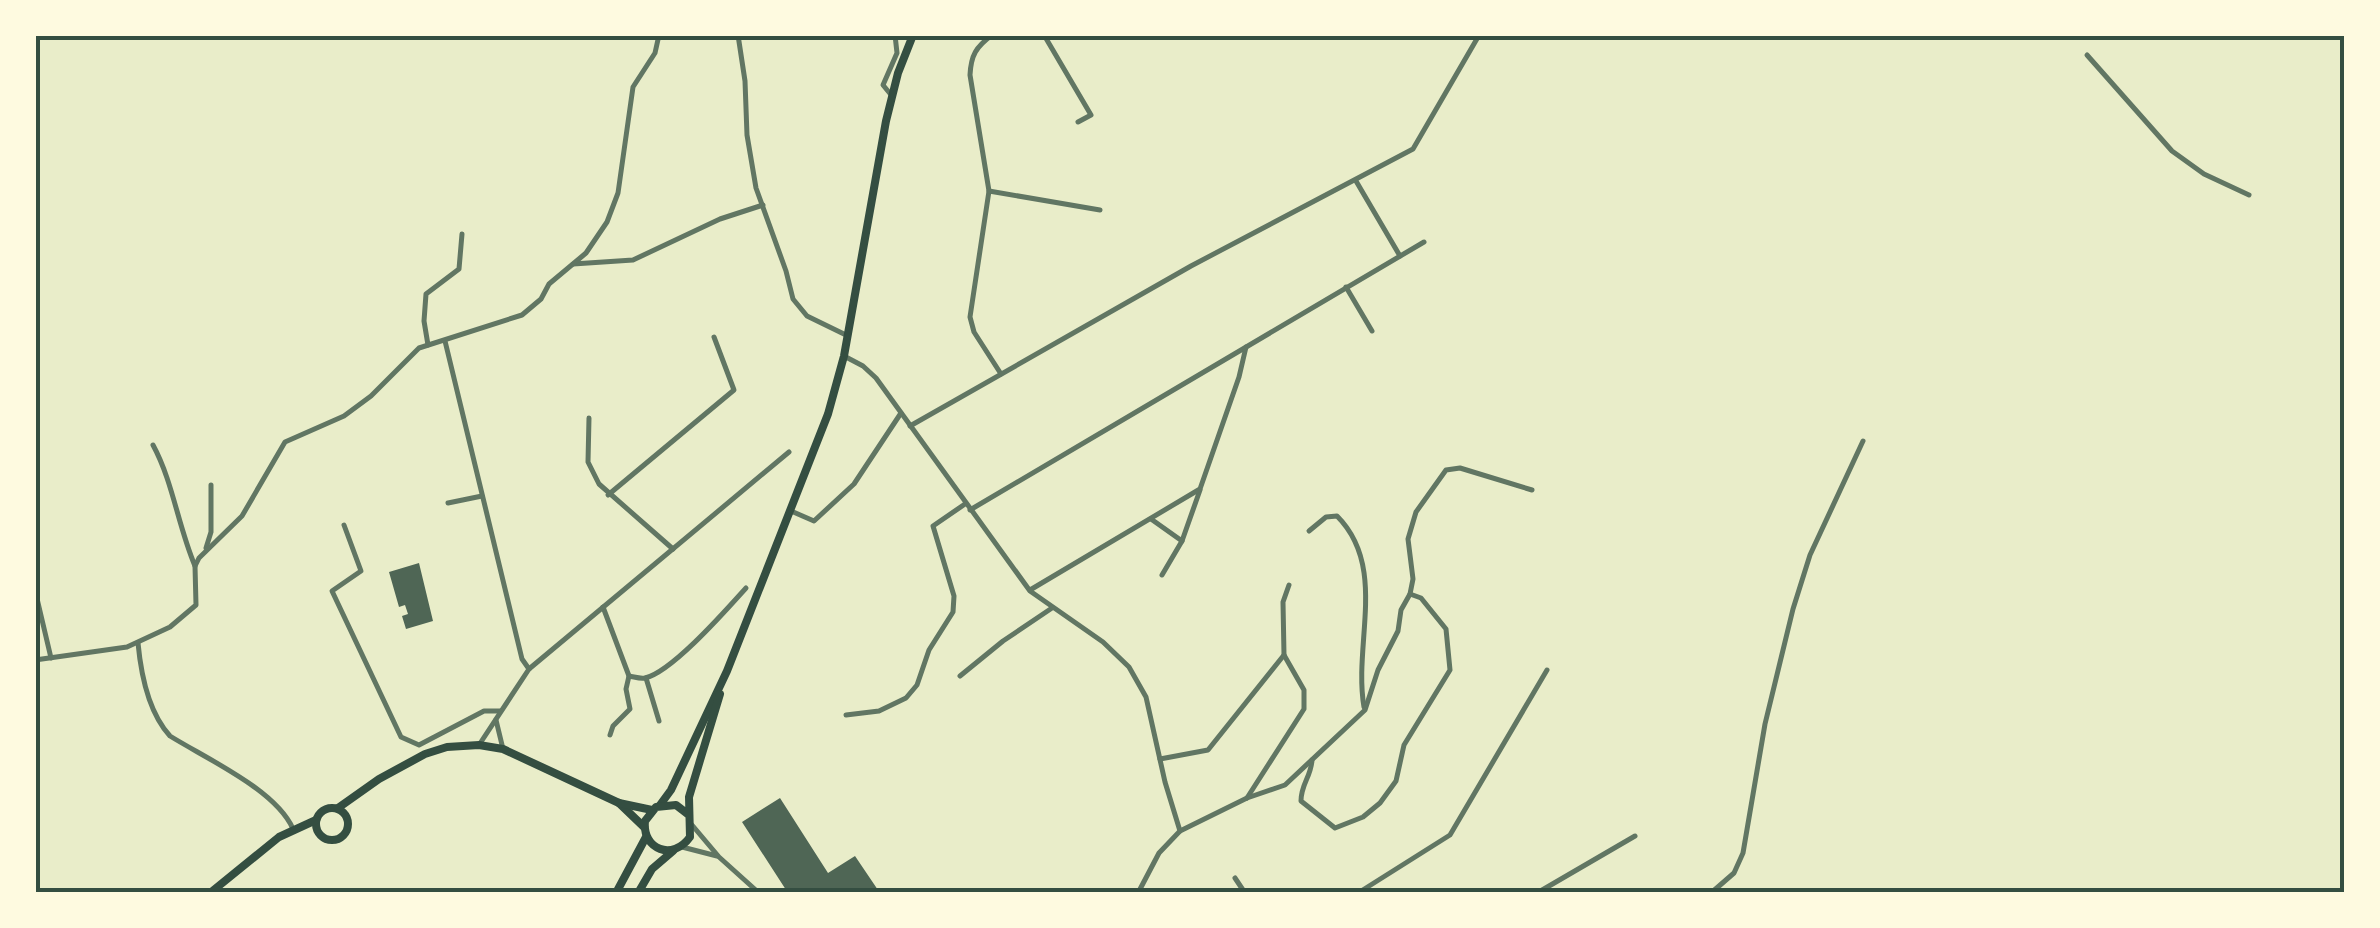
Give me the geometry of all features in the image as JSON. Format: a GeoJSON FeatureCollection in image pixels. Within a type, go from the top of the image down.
{"type":"FeatureCollection","features":[{"type":"Feature","properties":{"kind":"main road"},"geometry":{"type":"LineString","coordinates":[[616,893],[656,807],[671,790],[728,671],[828,414],[844,356],[873,181],[892,97],[914,35]]}},
{"type":"Feature","properties":{"kind":"main road"},"geometry":{"type":"LineString","coordinates":[[638,893],[652,869],[690,837],[690,797],[728,671]]}},
{"type":"Feature","properties":{"kind":"main road"},"geometry":{"type":"LineString","coordinates":[[210,893],[261,849],[316,820],[324,809],[338,808],[425,754],[447,747],[479,744],[503,749],[619,803],[676,805],[689,815]]}},
{"type":"Feature","properties":{"kind":"main road"},"geometry":{"type":"LineString","coordinates":[[293,829],[328,840],[339,839],[346,831],[360,791]]}},
{"type":"Feature","properties":{"kind":"main road"},"geometry":{"type":"LineString","coordinates":[[619,803],[657,849],[677,849]]}},
{"type":"Feature","properties":{"kind":"main road"},"geometry":{"type":"LineString","coordinates":[[338,808],[348,821]]}},
{"type":"Feature","properties":{"kind":"main road"},"geometry":{"type":"LineString","coordinates":[[316,820],[318,834]]}},
{"type":"Feature","properties":{"kind":"street"},"geometry":{"type":"LineString","coordinates":[[195,566],[242,516],[285,442],[344,416],[371,396],[418,348],[522,314],[541,300],[549,284],[586,252],[607,222],[618,193],[632,87],[655,54],[658,35]]}},
{"type":"Feature","properties":{"kind":"street"},"geometry":{"type":"LineString","coordinates":[[738,35],[747,135],[762,206],[792,299],[807,316],[846,335]]}},
{"type":"Feature","properties":{"kind":"street"},"geometry":{"type":"LineString","coordinates":[[892,97],[883,86],[897,52],[895,35]]}},
{"type":"Feature","properties":{"kind":"street"},"geometry":{"type":"LineString","coordinates":[[992,35],[971,56],[970,74],[989,191],[970,317],[974,332],[1001,374]]}},
{"type":"Feature","properties":{"kind":"street"},"geometry":{"type":"LineString","coordinates":[[1044,35],[1091,115],[1078,122]]}},
{"type":"Feature","properties":{"kind":"street"},"geometry":{"type":"LineString","coordinates":[[910,426],[1190,266],[1413,150],[1478,38]]}},
{"type":"Feature","properties":{"kind":"street"},"geometry":{"type":"LineString","coordinates":[[2087,55],[2172,151],[2204,174],[2249,196]]}},
{"type":"Feature","properties":{"kind":"street"},"geometry":{"type":"LineString","coordinates":[[1356,181],[1400,256]]}},
{"type":"Feature","properties":{"kind":"street"},"geometry":{"type":"LineString","coordinates":[[989,191],[1100,210]]}},
{"type":"Feature","properties":{"kind":"street"},"geometry":{"type":"LineString","coordinates":[[573,264],[634,260],[720,219],[762,206]]}},
{"type":"Feature","properties":{"kind":"street"},"geometry":{"type":"LineString","coordinates":[[428,346],[426,294],[459,269],[462,234]]}},
{"type":"Feature","properties":{"kind":"street"},"geometry":{"type":"LineString","coordinates":[[846,715],[879,711],[906,698],[917,685],[928,650],[953,612],[954,596],[933,526],[1424,242]]}},
{"type":"Feature","properties":{"kind":"street"},"geometry":{"type":"LineString","coordinates":[[1346,287],[1372,332]]}},
{"type":"Feature","properties":{"kind":"street"},"geometry":{"type":"LineString","coordinates":[[608,495],[734,390],[714,337]]}},
{"type":"Feature","properties":{"kind":"street"},"geometry":{"type":"LineString","coordinates":[[446,341],[522,659],[529,669]]}},
{"type":"Feature","properties":{"kind":"street"},"geometry":{"type":"LineString","coordinates":[[1162,576],[1182,541],[1246,347]]}},
{"type":"Feature","properties":{"kind":"street"},"geometry":{"type":"LineString","coordinates":[[844,356],[864,366],[876,378],[1030,591],[1104,642],[1129,666],[1146,697],[1180,831]]}},
{"type":"Feature","properties":{"kind":"street"},"geometry":{"type":"LineString","coordinates":[[791,511],[814,521],[843,497],[900,413]]}},
{"type":"Feature","properties":{"kind":"street"},"geometry":{"type":"LineString","coordinates":[[588,418],[588,462],[608,495],[673,549]]}},
{"type":"Feature","properties":{"kind":"street"},"geometry":{"type":"LineString","coordinates":[[1711,893],[1734,873],[1743,854],[1766,724],[1793,609],[1810,555],[1863,441]]}},
{"type":"Feature","properties":{"kind":"street"},"geometry":{"type":"LineString","coordinates":[[35,660],[97,653],[138,643],[170,627],[196,605],[195,566],[178,522],[161,458],[153,445]]}},
{"type":"Feature","properties":{"kind":"street"},"geometry":{"type":"LineString","coordinates":[[479,744],[529,669],[789,452]]}},
{"type":"Feature","properties":{"kind":"street"},"geometry":{"type":"LineString","coordinates":[[1138,893],[1159,853],[1180,831],[1247,798],[1284,785],[1364,710],[1410,594],[1413,579],[1408,539],[1416,512],[1446,470],[1460,468],[1532,490]]}},
{"type":"Feature","properties":{"kind":"street"},"geometry":{"type":"LineString","coordinates":[[206,551],[211,532],[212,485]]}},
{"type":"Feature","properties":{"kind":"street"},"geometry":{"type":"LineString","coordinates":[[1030,591],[1200,489]]}},
{"type":"Feature","properties":{"kind":"street"},"geometry":{"type":"LineString","coordinates":[[448,503],[482,496]]}},
{"type":"Feature","properties":{"kind":"street"},"geometry":{"type":"LineString","coordinates":[[1309,531],[1326,517],[1337,516],[1350,528],[1363,563],[1364,710]]}},
{"type":"Feature","properties":{"kind":"street"},"geometry":{"type":"LineString","coordinates":[[1152,520],[1182,541]]}},
{"type":"Feature","properties":{"kind":"street"},"geometry":{"type":"LineString","coordinates":[[344,525],[361,571],[332,592],[401,737],[419,746],[484,711],[500,711]]}},
{"type":"Feature","properties":{"kind":"street"},"geometry":{"type":"LineString","coordinates":[[1247,798],[1304,709],[1304,690],[1284,655],[1283,602],[1288,585]]}},
{"type":"Feature","properties":{"kind":"street"},"geometry":{"type":"LineString","coordinates":[[629,676],[646,678],[704,635],[746,588]]}},
{"type":"Feature","properties":{"kind":"street"},"geometry":{"type":"LineString","coordinates":[[35,590],[51,658]]}},
{"type":"Feature","properties":{"kind":"street"},"geometry":{"type":"LineString","coordinates":[[1312,760],[1312,773],[1301,786],[1300,801],[1335,828],[1372,810],[1396,781],[1404,745],[1450,670],[1446,629],[1421,598],[1410,594]]}},
{"type":"Feature","properties":{"kind":"street"},"geometry":{"type":"LineString","coordinates":[[603,608],[629,676],[626,689],[630,708],[610,735]]}},
{"type":"Feature","properties":{"kind":"street"},"geometry":{"type":"LineString","coordinates":[[960,676],[1002,641],[1052,608]]}},
{"type":"Feature","properties":{"kind":"street"},"geometry":{"type":"LineString","coordinates":[[138,643],[144,686],[161,726],[170,736],[286,812],[293,829]]}},
{"type":"Feature","properties":{"kind":"street"},"geometry":{"type":"LineString","coordinates":[[1160,759],[1208,750],[1284,655]]}},
{"type":"Feature","properties":{"kind":"street"},"geometry":{"type":"LineString","coordinates":[[1358,893],[1450,835],[1548,670]]}},
{"type":"Feature","properties":{"kind":"street"},"geometry":{"type":"LineString","coordinates":[[646,678],[659,722]]}},
{"type":"Feature","properties":{"kind":"street"},"geometry":{"type":"LineString","coordinates":[[496,720],[503,749]]}},
{"type":"Feature","properties":{"kind":"street"},"geometry":{"type":"LineString","coordinates":[[692,825],[719,857],[759,893]]}},
{"type":"Feature","properties":{"kind":"street"},"geometry":{"type":"LineString","coordinates":[[1536,893],[1635,836]]}},
{"type":"Feature","properties":{"kind":"street"},"geometry":{"type":"LineString","coordinates":[[677,849],[719,857]]}},
{"type":"Feature","properties":{"kind":"street"},"geometry":{"type":"LineString","coordinates":[[1235,878],[1245,893]]}},
{"type":"Feature","properties":{"kind":"building"},"geometry":{"type":"Polygon","coordinates":[[[419,563],[433,621],[406,629],[402,616],[408,614],[405,605],[399,607],[389,572],[419,563]]]}},
{"type":"Feature","properties":{"kind":"building"},"geometry":{"type":"Polygon","coordinates":[[[780,798],[828,873],[855,856],[880,893],[788,893],[742,822],[780,798]]]}}]}
